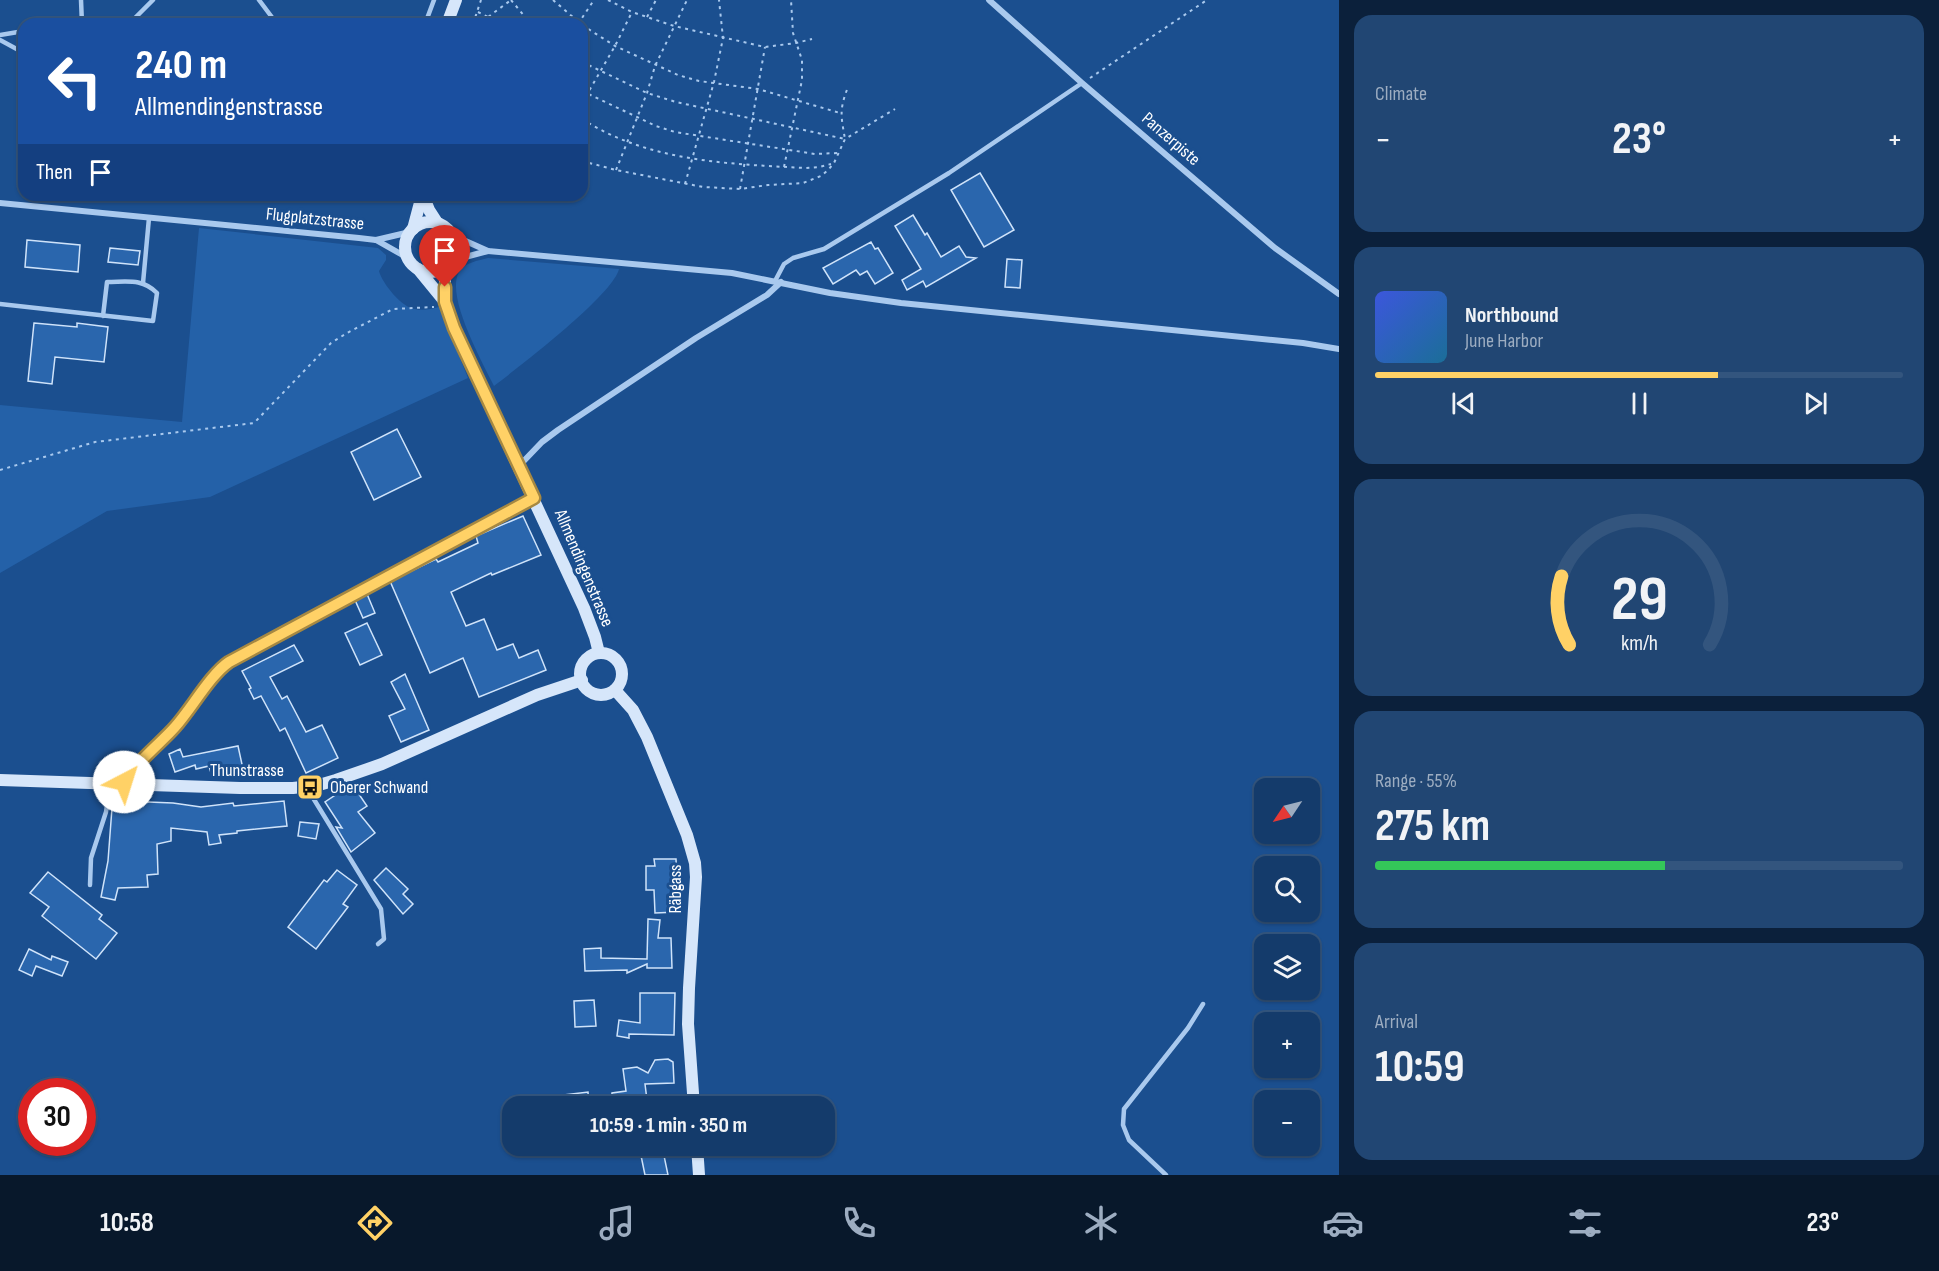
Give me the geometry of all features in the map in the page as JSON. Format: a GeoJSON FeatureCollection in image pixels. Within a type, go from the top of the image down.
{"type":"FeatureCollection","features":[{"type":"Feature","properties":{"kind":"street"},"geometry":{"type":"LineString","coordinates":[[449,18],[456,0]]}},
{"type":"Feature","properties":{"kind":"street","name":"Panzerpiste"},"geometry":{"type":"LineString","coordinates":[[989,0],[1275,248],[1339,294]]}},
{"type":"Feature","properties":{"kind":"street"},"geometry":{"type":"LineString","coordinates":[[420,201],[412,231],[405,245],[408,258],[418,269],[435,272],[448,264],[488,251]]}},
{"type":"Feature","properties":{"kind":"street"},"geometry":{"type":"LineString","coordinates":[[425,201],[438,224],[452,235],[488,251],[732,273],[865,299],[1303,343],[1339,349]]}},
{"type":"Feature","properties":{"kind":"street","name":"Flugplatzstrasse"},"geometry":{"type":"LineString","coordinates":[[0,203],[376,240],[412,231]]}},
{"type":"Feature","properties":{"kind":"street"},"geometry":{"type":"LineString","coordinates":[[412,231],[424,223],[438,224]]}},
{"type":"Feature","properties":{"kind":"street"},"geometry":{"type":"LineString","coordinates":[[448,264],[455,248],[452,235]]}},
{"type":"Feature","properties":{"kind":"street","name":"Flugplatzstrasse"},"geometry":{"type":"LineString","coordinates":[[376,240],[408,258]]}},
{"type":"Feature","properties":{"kind":"street","name":"Allmendingenstrasse"},"geometry":{"type":"LineString","coordinates":[[445,302],[448,264]]}},
{"type":"Feature","properties":{"kind":"street","name":"Allmendingenstrasse"},"geometry":{"type":"LineString","coordinates":[[418,269],[445,302],[462,346],[591,624],[599,653]]}},
{"type":"Feature","properties":{"kind":"street"},"geometry":{"type":"LineString","coordinates":[[518,467],[542,442],[558,430],[696,338],[767,295],[778,281]]}},
{"type":"Feature","properties":{"kind":"street"},"geometry":{"type":"LineString","coordinates":[[117,785],[183,717],[222,667],[534,498]]}},
{"type":"Feature","properties":{"kind":"street"},"geometry":{"type":"LineString","coordinates":[[599,653],[611,655],[620,665],[622,678],[615,690],[609,693],[596,694],[585,686],[582,680],[582,666],[585,660],[599,653]]}},
{"type":"Feature","properties":{"kind":"street","name":"Thunstrasse"},"geometry":{"type":"LineString","coordinates":[[0,780],[257,789],[306,787],[336,780],[382,764],[537,695],[582,680]]}},
{"type":"Feature","properties":{"kind":"street","name":"Räbgass"},"geometry":{"type":"LineString","coordinates":[[615,690],[633,710],[647,737],[687,835],[694,862],[696,877],[688,988],[693,1096]]}},
{"type":"Feature","properties":{"kind":"street"},"geometry":{"type":"LineString","coordinates":[[698,1156],[699,1175]]}},
{"type":"Feature","properties":{"kind":"lane"},"geometry":{"type":"LineString","coordinates":[[81,0],[82,18]]}},
{"type":"Feature","properties":{"kind":"lane"},"geometry":{"type":"LineString","coordinates":[[135,18],[153,0]]}},
{"type":"Feature","properties":{"kind":"lane"},"geometry":{"type":"LineString","coordinates":[[259,0],[272,18]]}},
{"type":"Feature","properties":{"kind":"lane"},"geometry":{"type":"LineString","coordinates":[[427,18],[434,0]]}},
{"type":"Feature","properties":{"kind":"lane"},"geometry":{"type":"LineString","coordinates":[[0,37],[18,32]]}},
{"type":"Feature","properties":{"kind":"lane"},"geometry":{"type":"LineString","coordinates":[[0,37],[18,50]]}},
{"type":"Feature","properties":{"kind":"lane"},"geometry":{"type":"LineString","coordinates":[[778,281],[782,267],[793,258],[824,249],[930,185],[1082,83]]}},
{"type":"Feature","properties":{"kind":"lane"},"geometry":{"type":"LineString","coordinates":[[143,283],[149,218]]}},
{"type":"Feature","properties":{"kind":"lane"},"geometry":{"type":"LineString","coordinates":[[0,304],[153,321],[157,293],[148,284],[107,282],[103,315]]}},
{"type":"Feature","properties":{"kind":"lane"},"geometry":{"type":"LineString","coordinates":[[90,885],[91,858],[117,785]]}},
{"type":"Feature","properties":{"kind":"lane"},"geometry":{"type":"LineString","coordinates":[[306,787],[381,909],[384,939],[378,944]]}},
{"type":"Feature","properties":{"kind":"lane"},"geometry":{"type":"LineString","coordinates":[[1166,1175],[1129,1140],[1123,1125],[1124,1109],[1188,1028],[1203,1004]]}},
{"type":"Feature","properties":{"kind":"path"},"geometry":{"type":"LineString","coordinates":[[475,18],[481,0]]}},
{"type":"Feature","properties":{"kind":"path"},"geometry":{"type":"LineString","coordinates":[[477,12],[488,17],[511,0],[526,18]]}},
{"type":"Feature","properties":{"kind":"path"},"geometry":{"type":"LineString","coordinates":[[554,0],[574,18]]}},
{"type":"Feature","properties":{"kind":"path"},"geometry":{"type":"LineString","coordinates":[[584,18],[594,0]]}},
{"type":"Feature","properties":{"kind":"path"},"geometry":{"type":"LineString","coordinates":[[608,0],[632,12],[674,26],[765,47],[796,44],[812,39]]}},
{"type":"Feature","properties":{"kind":"path"},"geometry":{"type":"LineString","coordinates":[[647,17],[656,0]]}},
{"type":"Feature","properties":{"kind":"path"},"geometry":{"type":"LineString","coordinates":[[616,170],[648,93],[656,66],[687,0]]}},
{"type":"Feature","properties":{"kind":"path"},"geometry":{"type":"LineString","coordinates":[[685,184],[714,82],[723,38],[719,0]]}},
{"type":"Feature","properties":{"kind":"path"},"geometry":{"type":"LineString","coordinates":[[784,167],[799,100],[803,69],[792,22],[791,0]]}},
{"type":"Feature","properties":{"kind":"path"},"geometry":{"type":"LineString","coordinates":[[1082,83],[1207,0]]}},
{"type":"Feature","properties":{"kind":"path"},"geometry":{"type":"LineString","coordinates":[[632,12],[588,94],[656,126],[699,136],[815,154],[838,153]]}},
{"type":"Feature","properties":{"kind":"path"},"geometry":{"type":"LineString","coordinates":[[588,29],[615,46],[656,66],[688,78],[758,89],[840,113]]}},
{"type":"Feature","properties":{"kind":"path"},"geometry":{"type":"LineString","coordinates":[[740,189],[765,47]]}},
{"type":"Feature","properties":{"kind":"path"},"geometry":{"type":"LineString","coordinates":[[588,65],[648,93],[706,109],[845,139]]}},
{"type":"Feature","properties":{"kind":"path"},"geometry":{"type":"LineString","coordinates":[[845,139],[840,113],[848,87]]}},
{"type":"Feature","properties":{"kind":"path"},"geometry":{"type":"LineString","coordinates":[[588,162],[616,170],[703,187],[740,189],[813,180],[821,176],[834,163],[845,139],[895,109]]}},
{"type":"Feature","properties":{"kind":"path"},"geometry":{"type":"LineString","coordinates":[[588,123],[627,141],[692,159],[784,167],[819,167],[834,163]]}},
{"type":"Feature","properties":{"kind":"path"},"geometry":{"type":"LineString","coordinates":[[0,470],[95,442],[254,423],[331,343],[393,309],[430,308],[445,302]]}},
{"type":"Feature","properties":{"kind":"shaded area"},"geometry":{"type":"Polygon","coordinates":[[[199,228],[378,248],[386,255],[386,260],[379,271],[381,276],[399,300],[410,308],[418,310],[439,307],[468,378],[210,497],[107,511],[0,573],[0,405],[182,422],[199,228]]]}},
{"type":"Feature","properties":{"kind":"shaded area"},"geometry":{"type":"Polygon","coordinates":[[[488,258],[619,269],[613,281],[583,312],[494,386],[461,313],[456,283],[459,272],[465,266],[488,258]]]}},
{"type":"Feature","properties":{"kind":"building"},"geometry":{"type":"Polygon","coordinates":[[[980,173],[1014,230],[984,247],[951,190],[980,173]]]}},
{"type":"Feature","properties":{"kind":"building"},"geometry":{"type":"Polygon","coordinates":[[[913,215],[941,257],[959,246],[966,257],[976,258],[926,287],[923,281],[907,290],[902,280],[921,269],[895,226],[913,215]]]}},
{"type":"Feature","properties":{"kind":"building"},"geometry":{"type":"Polygon","coordinates":[[[27,240],[80,245],[78,272],[25,267],[27,240]]]}},
{"type":"Feature","properties":{"kind":"building"},"geometry":{"type":"Polygon","coordinates":[[[871,242],[875,249],[878,248],[893,273],[875,284],[867,271],[860,275],[856,270],[833,284],[823,268],[871,242]]]}},
{"type":"Feature","properties":{"kind":"building"},"geometry":{"type":"Polygon","coordinates":[[[110,248],[140,251],[138,265],[108,262],[110,248]]]}},
{"type":"Feature","properties":{"kind":"building"},"geometry":{"type":"Polygon","coordinates":[[[1007,259],[1022,260],[1020,288],[1005,287],[1007,259]]]}},
{"type":"Feature","properties":{"kind":"building"},"geometry":{"type":"Polygon","coordinates":[[[34,323],[77,327],[77,323],[108,327],[104,362],[55,357],[52,384],[28,381],[34,323]]]}},
{"type":"Feature","properties":{"kind":"building"},"geometry":{"type":"Polygon","coordinates":[[[397,429],[421,477],[374,500],[351,452],[397,429]]]}},
{"type":"Feature","properties":{"kind":"building"},"geometry":{"type":"Polygon","coordinates":[[[523,516],[541,555],[492,575],[491,573],[451,592],[466,626],[484,619],[497,650],[513,644],[519,658],[538,650],[546,670],[479,697],[463,658],[430,673],[390,581],[436,559],[438,562],[478,543],[476,536],[523,516]]]}},
{"type":"Feature","properties":{"kind":"building"},"geometry":{"type":"Polygon","coordinates":[[[367,594],[375,613],[363,618],[355,600],[367,594]]]}},
{"type":"Feature","properties":{"kind":"building"},"geometry":{"type":"Polygon","coordinates":[[[367,623],[382,655],[360,665],[345,633],[367,623]]]}},
{"type":"Feature","properties":{"kind":"building"},"geometry":{"type":"Polygon","coordinates":[[[294,645],[303,661],[270,677],[282,699],[287,696],[306,732],[322,725],[338,758],[306,773],[285,728],[280,731],[261,696],[254,699],[242,671],[294,645]]]}},
{"type":"Feature","properties":{"kind":"building"},"geometry":{"type":"Polygon","coordinates":[[[405,674],[429,730],[401,742],[389,716],[405,709],[391,682],[405,674]]]}},
{"type":"Feature","properties":{"kind":"building"},"geometry":{"type":"Polygon","coordinates":[[[238,746],[243,769],[216,774],[216,772],[211,773],[209,766],[196,769],[195,765],[175,772],[169,754],[180,749],[183,757],[238,746]]]}},
{"type":"Feature","properties":{"kind":"building"},"geometry":{"type":"Polygon","coordinates":[[[352,784],[367,806],[358,812],[375,833],[351,852],[336,827],[342,828],[325,802],[352,784]]]}},
{"type":"Feature","properties":{"kind":"building"},"geometry":{"type":"Polygon","coordinates":[[[123,801],[173,803],[201,807],[284,801],[287,826],[219,835],[221,843],[209,845],[207,832],[171,828],[171,841],[157,844],[158,874],[147,875],[148,887],[118,888],[115,900],[101,897],[108,861],[112,808],[123,808],[123,801]]]}},
{"type":"Feature","properties":{"kind":"building"},"geometry":{"type":"Polygon","coordinates":[[[300,822],[319,824],[316,839],[298,836],[300,822]]]}},
{"type":"Feature","properties":{"kind":"building"},"geometry":{"type":"Polygon","coordinates":[[[654,859],[676,859],[678,912],[655,913],[654,890],[646,890],[646,866],[655,866],[654,859]]]}},
{"type":"Feature","properties":{"kind":"building"},"geometry":{"type":"Polygon","coordinates":[[[386,868],[408,889],[403,894],[413,904],[403,914],[374,880],[386,868]]]}},
{"type":"Feature","properties":{"kind":"building"},"geometry":{"type":"Polygon","coordinates":[[[337,870],[357,885],[343,904],[348,907],[316,949],[288,927],[324,880],[327,882],[337,870]]]}},
{"type":"Feature","properties":{"kind":"building"},"geometry":{"type":"Polygon","coordinates":[[[48,872],[102,915],[99,919],[117,933],[96,959],[42,916],[49,907],[30,893],[48,872]]]}},
{"type":"Feature","properties":{"kind":"building"},"geometry":{"type":"Polygon","coordinates":[[[648,919],[660,920],[658,938],[671,938],[672,968],[647,968],[647,964],[627,973],[627,970],[585,971],[584,949],[601,948],[601,958],[647,959],[648,919]]]}},
{"type":"Feature","properties":{"kind":"building"},"geometry":{"type":"Polygon","coordinates":[[[29,949],[51,960],[52,956],[68,962],[62,976],[36,966],[32,976],[19,970],[29,949]]]}},
{"type":"Feature","properties":{"kind":"building"},"geometry":{"type":"Polygon","coordinates":[[[640,993],[675,993],[674,1035],[629,1034],[629,1038],[617,1036],[619,1020],[640,1023],[640,993]]]}},
{"type":"Feature","properties":{"kind":"building"},"geometry":{"type":"Polygon","coordinates":[[[594,1000],[596,1026],[575,1027],[574,1001],[594,1000]]]}},
{"type":"Feature","properties":{"kind":"building"},"geometry":{"type":"Polygon","coordinates":[[[668,1059],[673,1062],[674,1083],[645,1084],[646,1096],[612,1096],[612,1093],[626,1091],[623,1069],[637,1067],[648,1073],[655,1060],[668,1059]]]}},
{"type":"Feature","properties":{"kind":"building"},"geometry":{"type":"Polygon","coordinates":[[[588,1092],[588,1096],[564,1096],[588,1092]]]}},
{"type":"Feature","properties":{"kind":"building"},"geometry":{"type":"Polygon","coordinates":[[[641,1156],[664,1156],[668,1175],[645,1175],[641,1156]]]}},
{"type":"Feature","properties":{"kind":"place","name":"Oberer Schwand"},"geometry":{"type":"Point","coordinates":[310,787]}},
{"type":"Feature","properties":{"kind":"route"},"geometry":{"type":"LineString","coordinates":[[124,782],[176,725],[222,667],[229,662],[534,498],[454,328],[445,302],[445,287]]}}]}
